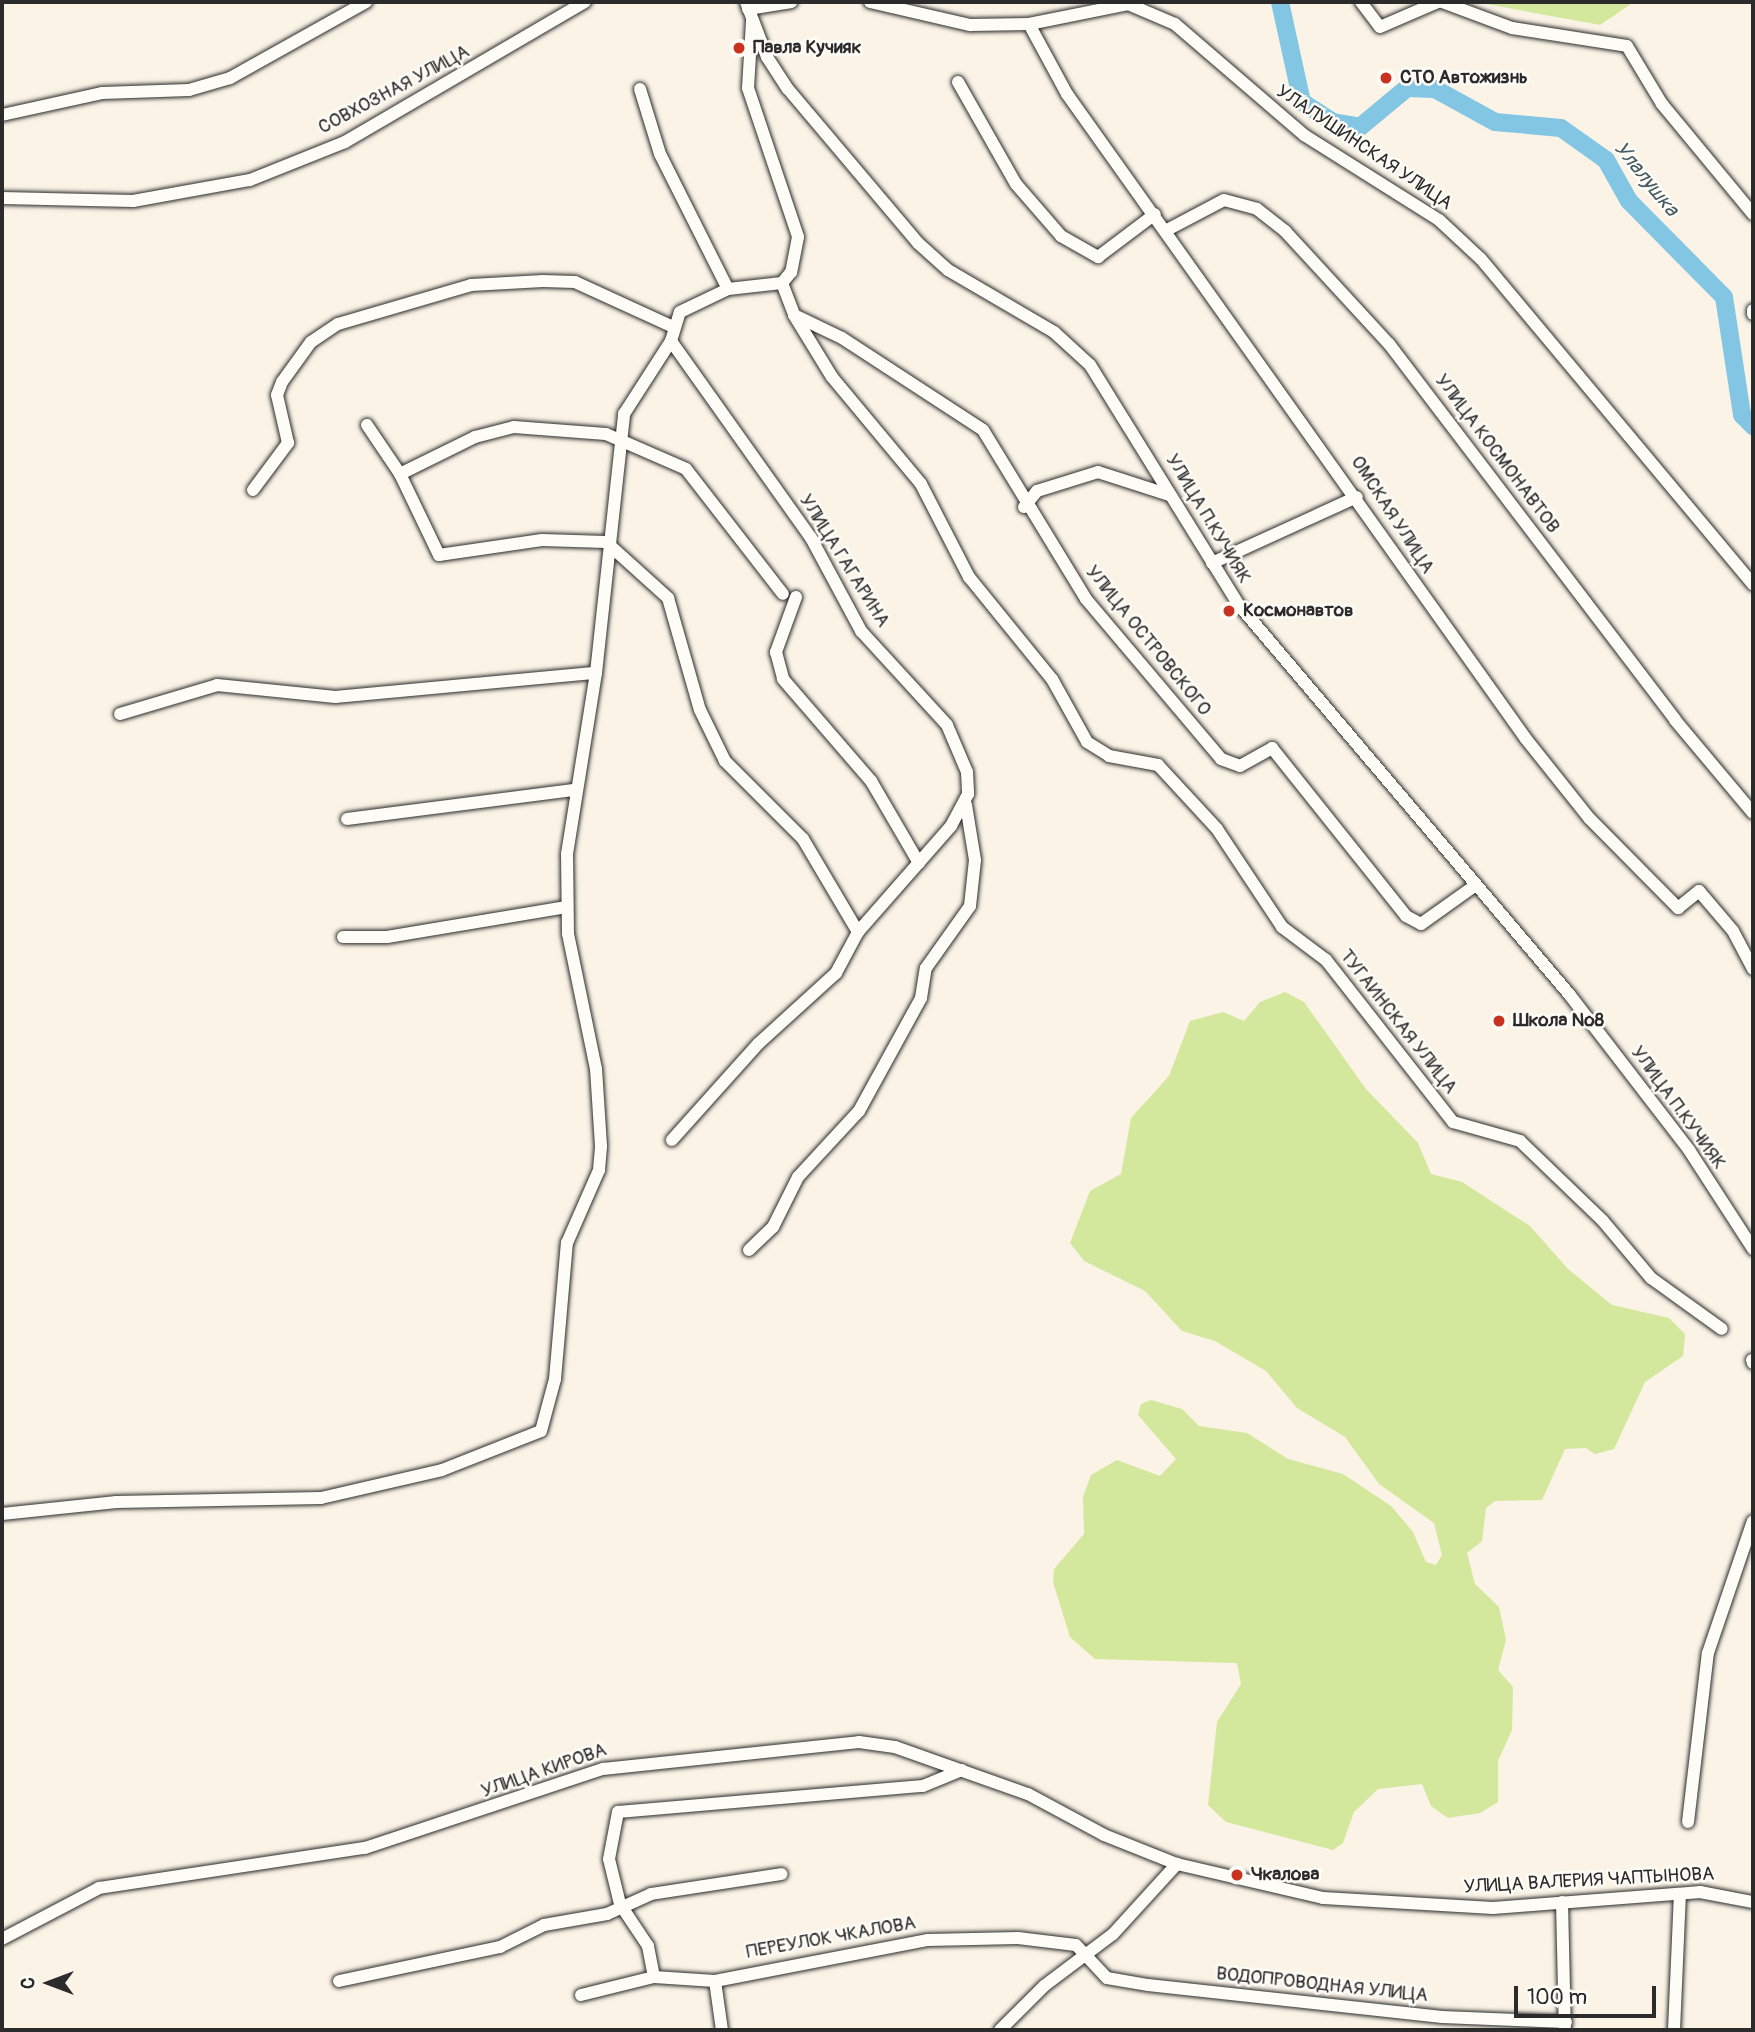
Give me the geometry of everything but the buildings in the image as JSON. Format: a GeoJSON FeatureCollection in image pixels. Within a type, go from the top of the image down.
{"type":"FeatureCollection","features":[{"type":"Feature","properties":{"kind":"street"},"geometry":{"type":"LineString","coordinates":[[2,115],[102,93],[189,90],[230,78],[352,6],[366,2]]}},
{"type":"Feature","properties":{"kind":"street","name":"СОВХОЗНАЯ УЛИЦА"},"geometry":{"type":"LineString","coordinates":[[2,198],[133,201],[250,180],[345,142],[585,2]]}},
{"type":"Feature","properties":{"kind":"street"},"geometry":{"type":"LineString","coordinates":[[2,1514],[116,1502],[321,1498],[377,1489],[541,1431],[555,1379],[567,1243],[599,1170],[601,1146],[596,1069],[567,907],[573,790],[596,673],[606,542],[620,444],[634,390],[671,341],[671,326],[680,312],[728,289],[782,283],[791,272],[798,237],[748,88],[749,10],[791,2]]}},
{"type":"Feature","properties":{"kind":"street","name":"УЛАЛУШИНСКАЯ УЛИЦА"},"geometry":{"type":"LineString","coordinates":[[870,2],[938,22],[1029,24],[1104,5],[1150,9],[1304,135],[1439,220],[1534,319],[1601,410],[1753,584]]}},
{"type":"Feature","properties":{"kind":"street"},"geometry":{"type":"LineString","coordinates":[[1360,2],[1380,27],[1440,2],[1512,28],[1627,46],[1662,104],[1753,214]]}},
{"type":"Feature","properties":{"kind":"street","name":"УЛИЦА П.КУЧИЯК"},"geometry":{"type":"LineString","coordinates":[[749,10],[788,89],[918,243],[948,270],[1054,332],[1090,365],[1116,398],[1168,495],[1238,604],[1473,887],[1569,995],[1689,1150],[1753,1249]]}},
{"type":"Feature","properties":{"kind":"street","name":"ОМСКАЯ УЛИЦА"},"geometry":{"type":"LineString","coordinates":[[1029,24],[1067,94],[1357,497],[1451,639],[1589,818],[1678,908],[1699,891],[1733,931],[1753,969]]}},
{"type":"Feature","properties":{"kind":"street"},"geometry":{"type":"LineString","coordinates":[[958,82],[1016,184],[1061,236],[1098,257],[1155,214]]}},
{"type":"Feature","properties":{"kind":"street"},"geometry":{"type":"LineString","coordinates":[[640,89],[660,154],[728,289]]}},
{"type":"Feature","properties":{"kind":"street","name":"УЛИЦА КОСМОНАВТОВ"},"geometry":{"type":"LineString","coordinates":[[1167,230],[1224,200],[1257,209],[1285,231],[1389,344],[1675,720],[1753,813]]}},
{"type":"Feature","properties":{"kind":"street"},"geometry":{"type":"LineString","coordinates":[[253,490],[288,443],[277,395],[282,382],[311,342],[338,324],[471,285],[543,281],[595,289],[671,326]]}},
{"type":"Feature","properties":{"kind":"street","name":"ТУГАИНСКАЯ УЛИЦА"},"geometry":{"type":"LineString","coordinates":[[782,283],[793,315],[832,377],[921,484],[969,577],[1052,679],[1087,742],[1109,756],[1158,765],[1217,829],[1282,927],[1326,960],[1453,1122],[1520,1141],[1603,1221],[1651,1279],[1722,1329]]}},
{"type":"Feature","properties":{"kind":"street","name":"УЛИЦА ОСТРОВСКОГО"},"geometry":{"type":"LineString","coordinates":[[793,315],[842,338],[983,430],[1024,507],[1086,599],[1229,767],[1272,748],[1406,916],[1421,924],[1473,887]]}},
{"type":"Feature","properties":{"kind":"street","name":"УЛИЦА ГАГАРИНА"},"geometry":{"type":"LineString","coordinates":[[671,341],[811,538],[861,631],[947,725],[967,772],[966,805],[975,860],[970,906],[926,968],[921,998],[865,1101],[798,1177],[774,1227],[749,1250]]}},
{"type":"Feature","properties":{"kind":"street"},"geometry":{"type":"LineString","coordinates":[[367,425],[400,474],[439,555],[542,540],[606,542],[667,598],[700,710],[724,761],[803,839],[858,932]]}},
{"type":"Feature","properties":{"kind":"street"},"geometry":{"type":"LineString","coordinates":[[400,474],[475,437],[514,428],[594,432],[686,469],[789,596],[776,652],[783,679],[871,781],[919,863]]}},
{"type":"Feature","properties":{"kind":"street"},"geometry":{"type":"LineString","coordinates":[[1024,507],[1037,491],[1098,472],[1168,495]]}},
{"type":"Feature","properties":{"kind":"street"},"geometry":{"type":"LineString","coordinates":[[1212,563],[1357,497]]}},
{"type":"Feature","properties":{"kind":"street"},"geometry":{"type":"LineString","coordinates":[[120,714],[217,685],[335,697],[596,673]]}},
{"type":"Feature","properties":{"kind":"street"},"geometry":{"type":"LineString","coordinates":[[347,819],[573,790]]}},
{"type":"Feature","properties":{"kind":"street"},"geometry":{"type":"LineString","coordinates":[[672,1140],[758,1044],[836,974],[858,932],[966,805]]}},
{"type":"Feature","properties":{"kind":"street"},"geometry":{"type":"LineString","coordinates":[[343,937],[387,937],[567,907]]}},
{"type":"Feature","properties":{"kind":"street"},"geometry":{"type":"LineString","coordinates":[[1688,1822],[1708,1653],[1750,1540],[1753,1521]]}},
{"type":"Feature","properties":{"kind":"street","name":"УЛИЦА КИРОВА"},"geometry":{"type":"LineString","coordinates":[[2,1939],[99,1888],[365,1848],[632,1763],[859,1742],[962,1770],[1177,1864]]}},
{"type":"Feature","properties":{"kind":"street"},"geometry":{"type":"LineString","coordinates":[[654,1977],[648,1947],[620,1904],[609,1859],[618,1812],[923,1786],[962,1770]]}},
{"type":"Feature","properties":{"kind":"street"},"geometry":{"type":"LineString","coordinates":[[1000,2030],[1088,1954],[1177,1864]]}},
{"type":"Feature","properties":{"kind":"street","name":"УЛИЦА ВАЛЕРИЯ ЧАПТЫНОВА"},"geometry":{"type":"LineString","coordinates":[[1177,1864],[1267,1887],[1384,1905],[1493,1908],[1722,1893],[1753,1902]]}},
{"type":"Feature","properties":{"kind":"street"},"geometry":{"type":"LineString","coordinates":[[339,1982],[500,1947],[516,1935],[607,1914],[620,1904],[781,1874]]}},
{"type":"Feature","properties":{"kind":"street"},"geometry":{"type":"LineString","coordinates":[[1674,2030],[1680,1894]]}},
{"type":"Feature","properties":{"kind":"street"},"geometry":{"type":"LineString","coordinates":[[1562,1902],[1565,2026]]}},
{"type":"Feature","properties":{"kind":"street","name":"ПЕРЕУЛОК ЧКАЛОВА"},"geometry":{"type":"LineString","coordinates":[[581,1995],[654,1977],[715,1981],[928,1940],[1018,1938],[1076,1945],[1088,1954]]}},
{"type":"Feature","properties":{"kind":"street","name":"ВОДОПРОВОДНАЯ УЛИЦА"},"geometry":{"type":"LineString","coordinates":[[1088,1954],[1093,1969],[1107,1978],[1173,1989],[1442,2017],[1565,2026]]}},
{"type":"Feature","properties":{"kind":"street"},"geometry":{"type":"LineString","coordinates":[[715,1981],[722,2030]]}},
{"type":"Feature","properties":{"kind":"green space"},"geometry":{"type":"Polygon","coordinates":[[[1476,2],[1634,2],[1600,25],[1476,2]]]}},
{"type":"Feature","properties":{"kind":"green space"},"geometry":{"type":"Polygon","coordinates":[[[1285,992],[1304,1002],[1366,1089],[1418,1143],[1431,1174],[1462,1182],[1530,1226],[1568,1269],[1612,1305],[1669,1318],[1685,1334],[1683,1356],[1645,1382],[1614,1449],[1595,1454],[1586,1448],[1565,1449],[1542,1500],[1495,1501],[1486,1508],[1482,1541],[1467,1553],[1475,1584],[1499,1607],[1506,1640],[1498,1670],[1513,1687],[1512,1730],[1498,1761],[1498,1802],[1480,1813],[1448,1818],[1431,1806],[1422,1784],[1378,1789],[1354,1812],[1343,1843],[1333,1850],[1226,1822],[1208,1805],[1217,1722],[1241,1684],[1237,1663],[1095,1659],[1070,1637],[1053,1582],[1054,1569],[1084,1534],[1083,1497],[1091,1475],[1117,1460],[1160,1476],[1176,1459],[1138,1415],[1141,1404],[1151,1400],[1182,1409],[1199,1426],[1247,1433],[1288,1459],[1343,1474],[1391,1506],[1413,1532],[1426,1562],[1436,1565],[1442,1555],[1434,1523],[1379,1484],[1345,1437],[1297,1408],[1266,1371],[1215,1341],[1182,1331],[1145,1291],[1084,1261],[1070,1243],[1090,1191],[1121,1174],[1131,1118],[1169,1076],[1190,1021],[1223,1012],[1244,1021],[1260,1002],[1285,992]]]}},
{"type":"Feature","properties":{"kind":"waterway","name":"Улалушка"},"geometry":{"type":"LineString","coordinates":[[1280,2],[1302,102],[1333,122],[1360,127],[1407,88],[1435,89],[1495,122],[1561,128],[1606,160],[1629,201],[1724,297],[1742,415],[1753,426]]}},
{"type":"Feature","properties":{"kind":"place","name":"Павла Кучияк"},"geometry":{"type":"Point","coordinates":[739,48]}},
{"type":"Feature","properties":{"kind":"place","name":"СТО Автожизнь"},"geometry":{"type":"Point","coordinates":[1386,78]}},
{"type":"Feature","properties":{"kind":"place","name":"Космонавтов"},"geometry":{"type":"Point","coordinates":[1229,611]}},
{"type":"Feature","properties":{"kind":"place","name":"Школа №8"},"geometry":{"type":"Point","coordinates":[1499,1021]}},
{"type":"Feature","properties":{"kind":"place","name":"Чкалова"},"geometry":{"type":"Point","coordinates":[1237,1875]}}]}
